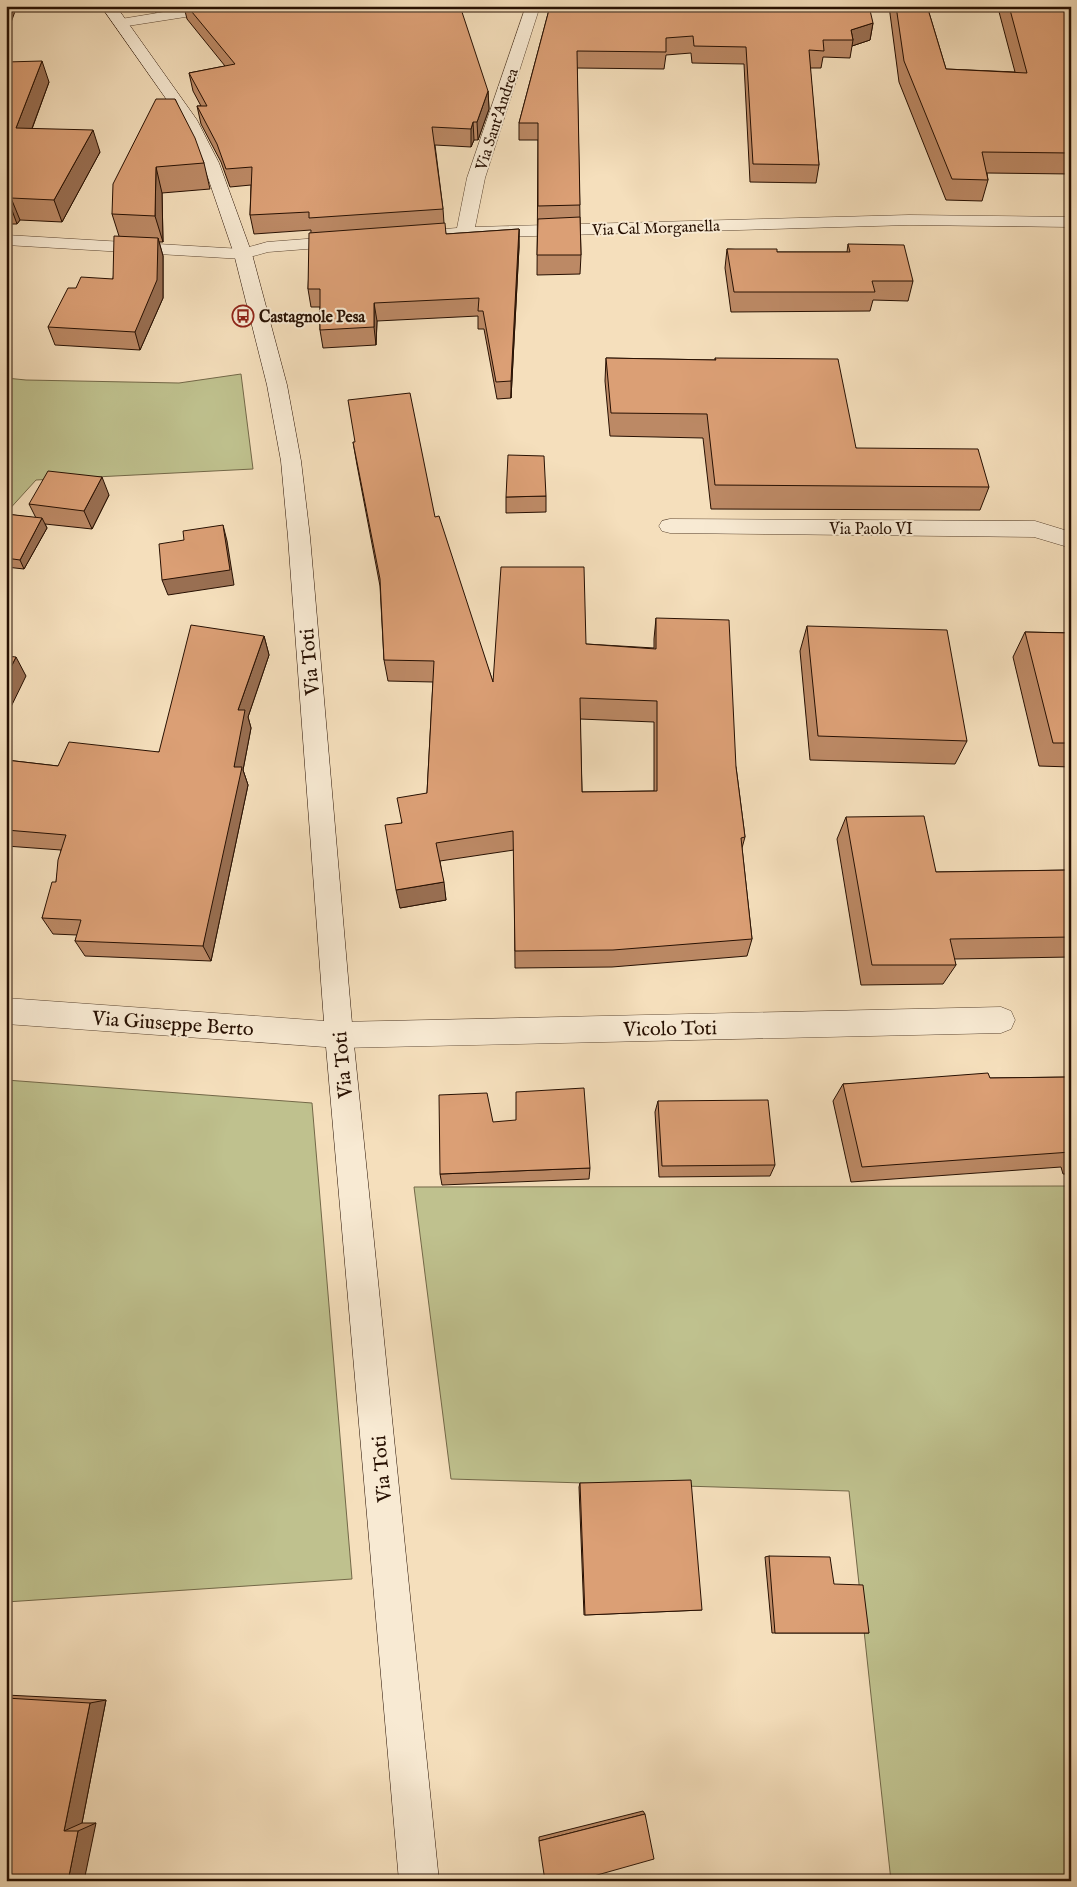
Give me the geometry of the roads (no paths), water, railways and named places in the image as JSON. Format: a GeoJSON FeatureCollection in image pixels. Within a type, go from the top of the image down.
{"type":"FeatureCollection","features":[{"type":"Feature","properties":{"kind":"street","name":"Via Toti"},"geometry":{"type":"LineString","coordinates":[[108,6],[189,120],[211,163],[243,254],[261,320],[277,385],[291,461],[300,547],[339,1035],[419,1881]]}},
{"type":"Feature","properties":{"kind":"street"},"geometry":{"type":"LineString","coordinates":[[121,23],[230,6]]}},
{"type":"Feature","properties":{"kind":"street","name":"Via Sant'Andrea"},"geometry":{"type":"LineString","coordinates":[[465,233],[476,178],[533,6]]}},
{"type":"Feature","properties":{"kind":"street","name":"Via Cal Morganella"},"geometry":{"type":"LineString","coordinates":[[396,238],[465,233],[909,220],[1071,222]]}},
{"type":"Feature","properties":{"kind":"street"},"geometry":{"type":"LineString","coordinates":[[6,240],[243,254],[267,247],[366,240]]}},
{"type":"Feature","properties":{"kind":"street","name":"Via Paolo VI"},"geometry":{"type":"LineString","coordinates":[[670,526],[1035,529],[1071,540]]}},
{"type":"Feature","properties":{"kind":"street","name":"Via Giuseppe Berto"},"geometry":{"type":"LineString","coordinates":[[6,1011],[339,1035]]}},
{"type":"Feature","properties":{"kind":"street","name":"Vicolo Toti"},"geometry":{"type":"LineString","coordinates":[[339,1035],[1001,1020]]}},
{"type":"Feature","properties":{"kind":"place","name":"Castagnole Pesa"},"geometry":{"type":"Point","coordinates":[243,316]}}]}
